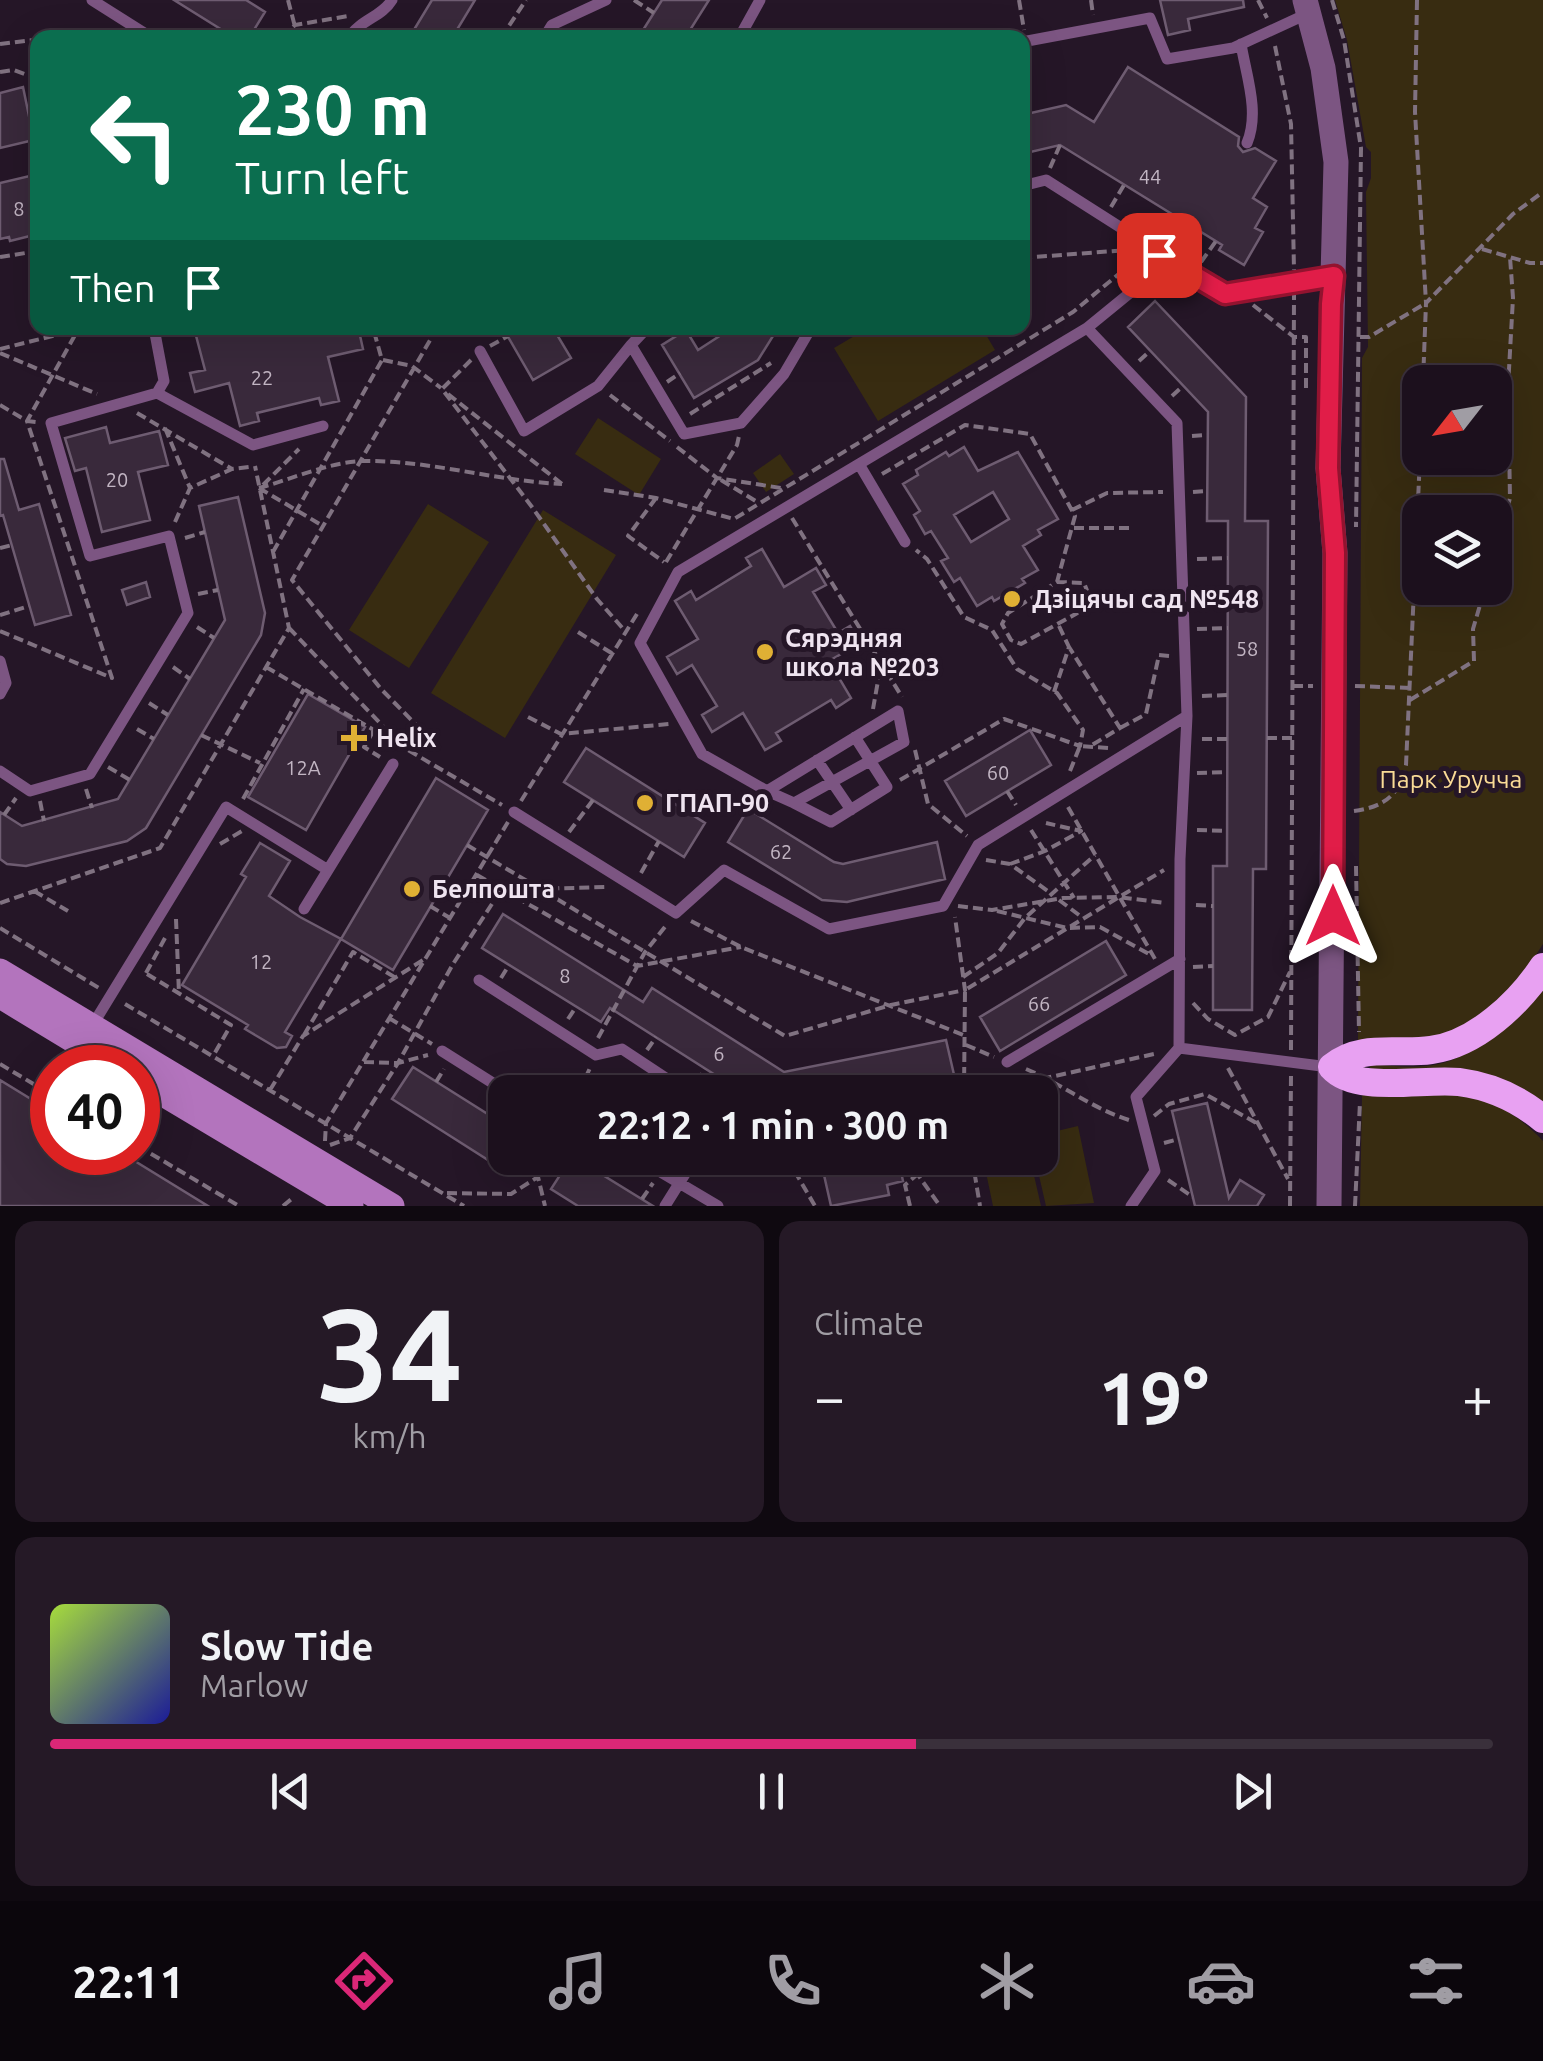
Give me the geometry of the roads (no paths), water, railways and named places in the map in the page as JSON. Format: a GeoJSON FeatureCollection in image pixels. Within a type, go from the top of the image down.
{"type":"FeatureCollection","features":[{"type":"Feature","properties":{"kind":"highway"},"geometry":{"type":"LineString","coordinates":[[1543,967],[1507,1008],[1462,1041],[1429,1051],[1360,1053],[1332,1067],[1352,1081],[1440,1080],[1477,1085],[1509,1097],[1543,1119]]}},
{"type":"Feature","properties":{"kind":"main road"},"geometry":{"type":"LineString","coordinates":[[0,972],[96,1045]]}},
{"type":"Feature","properties":{"kind":"main road"},"geometry":{"type":"LineString","coordinates":[[0,996],[86,1035],[392,1206]]}},
{"type":"Feature","properties":{"kind":"main road"},"geometry":{"type":"LineString","coordinates":[[160,1091],[351,1206]]}},
{"type":"Feature","properties":{"kind":"street"},"geometry":{"type":"LineString","coordinates":[[1315,4],[1335,146],[1328,468],[1335,553],[1329,1206]]}},
{"type":"Feature","properties":{"kind":"lane"},"geometry":{"type":"LineString","coordinates":[[92,0],[139,30]]}},
{"type":"Feature","properties":{"kind":"lane"},"geometry":{"type":"LineString","coordinates":[[353,30],[387,9],[392,0]]}},
{"type":"Feature","properties":{"kind":"lane"},"geometry":{"type":"LineString","coordinates":[[549,30],[606,0]]}},
{"type":"Feature","properties":{"kind":"lane"},"geometry":{"type":"LineString","coordinates":[[743,30],[760,0]]}},
{"type":"Feature","properties":{"kind":"lane"},"geometry":{"type":"LineString","coordinates":[[1030,40],[1150,18],[1167,59],[1241,44],[1315,4]]}},
{"type":"Feature","properties":{"kind":"lane"},"geometry":{"type":"LineString","coordinates":[[1241,44],[1253,115],[1248,143]]}},
{"type":"Feature","properties":{"kind":"lane"},"geometry":{"type":"LineString","coordinates":[[1030,184],[1046,180],[1225,294],[1334,276]]}},
{"type":"Feature","properties":{"kind":"lane"},"geometry":{"type":"LineString","coordinates":[[855,737],[887,788],[831,822],[702,754],[640,643],[678,572],[1087,328],[1159,255]]}},
{"type":"Feature","properties":{"kind":"lane"},"geometry":{"type":"LineString","coordinates":[[1087,328],[1177,422],[1187,716],[1180,860],[1179,1048],[1136,1097],[1155,1171],[1131,1206]]}},
{"type":"Feature","properties":{"kind":"lane"},"geometry":{"type":"LineString","coordinates":[[155,335],[164,382],[157,393]]}},
{"type":"Feature","properties":{"kind":"lane"},"geometry":{"type":"LineString","coordinates":[[480,351],[524,431],[598,386],[640,335]]}},
{"type":"Feature","properties":{"kind":"lane"},"geometry":{"type":"LineString","coordinates":[[631,344],[684,434],[742,423],[784,374],[807,335]]}},
{"type":"Feature","properties":{"kind":"lane"},"geometry":{"type":"LineString","coordinates":[[0,771],[30,791],[90,774],[188,613],[169,540],[90,556],[52,423],[157,393],[253,444],[323,426]]}},
{"type":"Feature","properties":{"kind":"lane"},"geometry":{"type":"LineString","coordinates":[[859,464],[905,542]]}},
{"type":"Feature","properties":{"kind":"lane"},"geometry":{"type":"LineString","coordinates":[[0,662],[6,683],[0,694]]}},
{"type":"Feature","properties":{"kind":"lane"},"geometry":{"type":"LineString","coordinates":[[767,791],[898,711],[904,742],[794,803]]}},
{"type":"Feature","properties":{"kind":"lane"},"geometry":{"type":"LineString","coordinates":[[514,812],[676,913],[724,870],[829,930],[943,906],[975,851],[1187,716]]}},
{"type":"Feature","properties":{"kind":"lane"},"geometry":{"type":"LineString","coordinates":[[816,760],[851,810]]}},
{"type":"Feature","properties":{"kind":"lane"},"geometry":{"type":"LineString","coordinates":[[304,909],[392,764]]}},
{"type":"Feature","properties":{"kind":"lane"},"geometry":{"type":"LineString","coordinates":[[86,1035],[226,807],[328,870]]}},
{"type":"Feature","properties":{"kind":"lane"},"geometry":{"type":"LineString","coordinates":[[1007,1062],[1180,963]]}},
{"type":"Feature","properties":{"kind":"lane"},"geometry":{"type":"LineString","coordinates":[[479,980],[594,1053],[622,1050],[661,1075]]}},
{"type":"Feature","properties":{"kind":"lane"},"geometry":{"type":"LineString","coordinates":[[1179,1048],[1332,1067]]}},
{"type":"Feature","properties":{"kind":"lane"},"geometry":{"type":"LineString","coordinates":[[442,1051],[488,1080]]}},
{"type":"Feature","properties":{"kind":"lane"},"geometry":{"type":"LineString","coordinates":[[666,1175],[718,1206]]}},
{"type":"Feature","properties":{"kind":"lane"},"geometry":{"type":"LineString","coordinates":[[666,1206],[685,1175]]}},
{"type":"Feature","properties":{"kind":"place","name":"Дзіцячы сад №548"},"geometry":{"type":"Point","coordinates":[1012,599]}},
{"type":"Feature","properties":{"kind":"place","name":"Сярэдняя школа №203"},"geometry":{"type":"Point","coordinates":[765,652]}},
{"type":"Feature","properties":{"kind":"place","name":"Helix"},"geometry":{"type":"Point","coordinates":[354,738]}},
{"type":"Feature","properties":{"kind":"place","name":"ГПАП-90"},"geometry":{"type":"Point","coordinates":[645,803]}},
{"type":"Feature","properties":{"kind":"place","name":"Белпошта"},"geometry":{"type":"Point","coordinates":[412,889]}},
{"type":"Feature","properties":{"kind":"park label","name":"Парк Уручча"},"geometry":{"type":"Point","coordinates":[1451,779]}}]}
